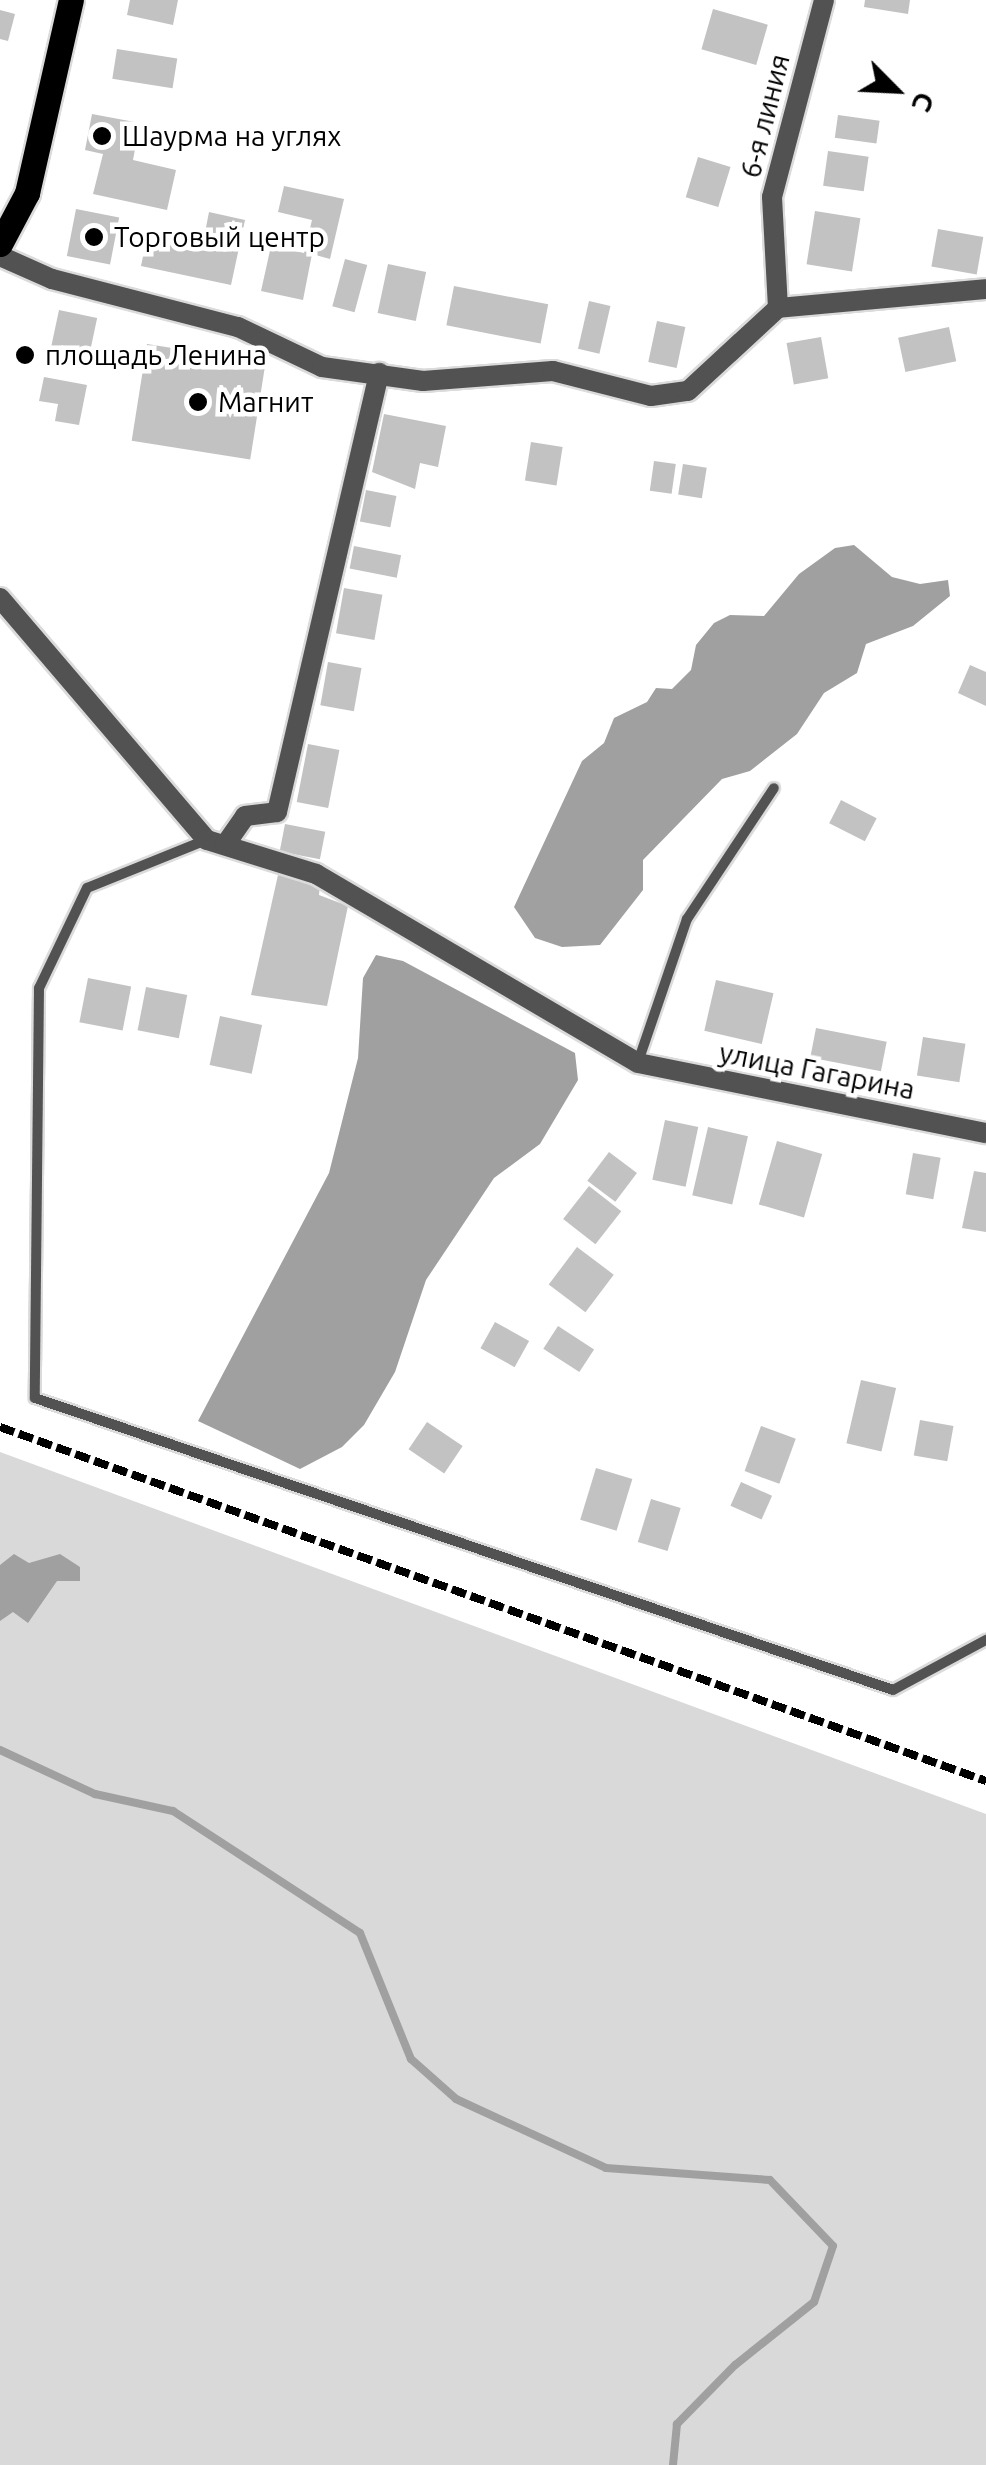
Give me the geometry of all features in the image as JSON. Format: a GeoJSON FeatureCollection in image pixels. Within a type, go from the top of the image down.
{"type":"FeatureCollection","features":[{"type":"Feature","properties":{"kind":"main road"},"geometry":{"type":"LineString","coordinates":[[0,244],[27,193],[71,0]]}},
{"type":"Feature","properties":{"kind":"street","name":"6-я линия"},"geometry":{"type":"LineString","coordinates":[[778,308],[772,197],[824,0]]}},
{"type":"Feature","properties":{"kind":"street"},"geometry":{"type":"LineString","coordinates":[[0,256],[52,280],[238,327],[322,367],[423,381],[553,371],[651,396],[688,392],[778,308],[986,289]]}},
{"type":"Feature","properties":{"kind":"street"},"geometry":{"type":"LineString","coordinates":[[0,598],[216,843],[245,816],[277,812],[379,374]]}},
{"type":"Feature","properties":{"kind":"street","name":"улица Гагарина"},"geometry":{"type":"LineString","coordinates":[[216,843],[316,874],[638,1063],[986,1133]]}},
{"type":"Feature","properties":{"kind":"lane"},"geometry":{"type":"LineString","coordinates":[[638,1063],[687,918],[774,788]]}},
{"type":"Feature","properties":{"kind":"lane"},"geometry":{"type":"LineString","coordinates":[[216,843],[87,888],[39,988],[35,1398],[893,1690],[986,1640]]}},
{"type":"Feature","properties":{"kind":"shaded area"},"geometry":{"type":"Polygon","coordinates":[[[854,545],[892,577],[920,584],[948,580],[950,596],[913,626],[866,644],[857,673],[824,693],[797,734],[750,771],[722,779],[643,860],[643,890],[600,945],[562,947],[535,938],[514,907],[582,761],[604,743],[614,718],[647,702],[656,688],[672,689],[691,670],[696,645],[714,623],[730,615],[764,616],[799,574],[835,548],[854,545]]]}},
{"type":"Feature","properties":{"kind":"shaded area"},"geometry":{"type":"Polygon","coordinates":[[[376,955],[403,961],[575,1053],[578,1080],[540,1144],[494,1178],[426,1280],[395,1372],[364,1425],[342,1447],[300,1469],[198,1421],[329,1173],[358,1058],[363,978],[376,955]]]}},
{"type":"Feature","properties":{"kind":"shaded area"},"geometry":{"type":"Polygon","coordinates":[[[0,1452],[986,1814],[986,2465],[0,2465],[0,1452]]]}},
{"type":"Feature","properties":{"kind":"shaded area"},"geometry":{"type":"Polygon","coordinates":[[[14,1554],[29,1563],[60,1554],[80,1567],[80,1581],[57,1581],[28,1623],[13,1612],[0,1621],[0,1565],[14,1554]]]}},
{"type":"Feature","properties":{"kind":"building"},"geometry":{"type":"Polygon","coordinates":[[[130,0],[178,0],[173,25],[127,15],[130,0]]]}},
{"type":"Feature","properties":{"kind":"building"},"geometry":{"type":"Polygon","coordinates":[[[865,0],[910,0],[908,14],[864,7],[865,0]]]}},
{"type":"Feature","properties":{"kind":"building"},"geometry":{"type":"Polygon","coordinates":[[[713,9],[768,25],[756,65],[701,49],[713,9]]]}},
{"type":"Feature","properties":{"kind":"building"},"geometry":{"type":"Polygon","coordinates":[[[0,10],[15,14],[8,41],[0,39],[0,10]]]}},
{"type":"Feature","properties":{"kind":"building"},"geometry":{"type":"Polygon","coordinates":[[[117,49],[177,59],[173,88],[112,79],[117,49]]]}},
{"type":"Feature","properties":{"kind":"building"},"geometry":{"type":"Polygon","coordinates":[[[92,114],[140,123],[133,160],[176,170],[167,210],[93,194],[103,154],[85,150],[92,114]]]}},
{"type":"Feature","properties":{"kind":"building"},"geometry":{"type":"Polygon","coordinates":[[[838,115],[880,121],[876,144],[835,138],[838,115]]]}},
{"type":"Feature","properties":{"kind":"building"},"geometry":{"type":"Polygon","coordinates":[[[828,151],[869,157],[864,191],[823,186],[828,151]]]}},
{"type":"Feature","properties":{"kind":"building"},"geometry":{"type":"Polygon","coordinates":[[[698,157],[731,167],[718,207],[686,197],[698,157]]]}},
{"type":"Feature","properties":{"kind":"building"},"geometry":{"type":"Polygon","coordinates":[[[284,186],[344,199],[330,259],[312,254],[303,300],[261,291],[271,246],[304,253],[312,220],[278,212],[284,186]]]}},
{"type":"Feature","properties":{"kind":"building","name":"Торговый центр"},"geometry":{"type":"Polygon","coordinates":[[[76,209],[119,217],[110,265],[67,256],[76,209]]]}},
{"type":"Feature","properties":{"kind":"building"},"geometry":{"type":"Polygon","coordinates":[[[815,211],[860,218],[852,272],[807,264],[815,211]]]}},
{"type":"Feature","properties":{"kind":"building"},"geometry":{"type":"Polygon","coordinates":[[[209,212],[245,220],[231,285],[141,266],[147,237],[202,248],[209,212]]]}},
{"type":"Feature","properties":{"kind":"building"},"geometry":{"type":"Polygon","coordinates":[[[938,229],[983,237],[977,274],[931,266],[938,229]]]}},
{"type":"Feature","properties":{"kind":"building"},"geometry":{"type":"Polygon","coordinates":[[[345,259],[367,265],[355,312],[332,306],[345,259]]]}},
{"type":"Feature","properties":{"kind":"building"},"geometry":{"type":"Polygon","coordinates":[[[388,264],[426,272],[416,321],[378,313],[388,264]]]}},
{"type":"Feature","properties":{"kind":"building"},"geometry":{"type":"Polygon","coordinates":[[[454,286],[548,304],[541,344],[446,325],[454,286]]]}},
{"type":"Feature","properties":{"kind":"building"},"geometry":{"type":"Polygon","coordinates":[[[589,301],[610,306],[599,354],[578,349],[589,301]]]}},
{"type":"Feature","properties":{"kind":"building"},"geometry":{"type":"Polygon","coordinates":[[[59,310],[97,318],[86,369],[48,361],[59,310]]]}},
{"type":"Feature","properties":{"kind":"building"},"geometry":{"type":"Polygon","coordinates":[[[657,321],[685,327],[677,368],[648,362],[657,321]]]}},
{"type":"Feature","properties":{"kind":"building"},"geometry":{"type":"Polygon","coordinates":[[[949,327],[956,361],[905,372],[898,338],[949,327]]]}},
{"type":"Feature","properties":{"kind":"building"},"geometry":{"type":"Polygon","coordinates":[[[821,337],[828,378],[794,384],[787,343],[821,337]]]}},
{"type":"Feature","properties":{"kind":"building","name":"Магнит"},"geometry":{"type":"Polygon","coordinates":[[[147,344],[266,363],[250,460],[132,441],[147,344]]]}},
{"type":"Feature","properties":{"kind":"building"},"geometry":{"type":"Polygon","coordinates":[[[44,377],[87,385],[79,425],[55,421],[58,404],[39,401],[44,377]]]}},
{"type":"Feature","properties":{"kind":"building"},"geometry":{"type":"Polygon","coordinates":[[[384,414],[446,426],[438,467],[420,463],[415,489],[372,472],[384,414]]]}},
{"type":"Feature","properties":{"kind":"building"},"geometry":{"type":"Polygon","coordinates":[[[531,442],[563,447],[557,486],[525,481],[531,442]]]}},
{"type":"Feature","properties":{"kind":"building"},"geometry":{"type":"Polygon","coordinates":[[[654,461],[676,464],[672,494],[650,491],[654,461]]]}},
{"type":"Feature","properties":{"kind":"building"},"geometry":{"type":"Polygon","coordinates":[[[683,464],[707,468],[702,498],[678,495],[683,464]]]}},
{"type":"Feature","properties":{"kind":"building"},"geometry":{"type":"Polygon","coordinates":[[[366,490],[396,496],[390,527],[360,521],[366,490]]]}},
{"type":"Feature","properties":{"kind":"building"},"geometry":{"type":"Polygon","coordinates":[[[354,546],[401,555],[397,578],[350,569],[354,546]]]}},
{"type":"Feature","properties":{"kind":"building"},"geometry":{"type":"Polygon","coordinates":[[[344,588],[382,595],[374,640],[336,633],[344,588]]]}},
{"type":"Feature","properties":{"kind":"building"},"geometry":{"type":"Polygon","coordinates":[[[328,662],[361,668],[354,711],[320,705],[328,662]]]}},
{"type":"Feature","properties":{"kind":"building"},"geometry":{"type":"Polygon","coordinates":[[[970,665],[986,672],[986,706],[958,693],[970,665]]]}},
{"type":"Feature","properties":{"kind":"building"},"geometry":{"type":"Polygon","coordinates":[[[308,744],[339,750],[328,808],[297,802],[308,744]]]}},
{"type":"Feature","properties":{"kind":"building"},"geometry":{"type":"Polygon","coordinates":[[[841,800],[877,818],[865,841],[829,823],[841,800]]]}},
{"type":"Feature","properties":{"kind":"building"},"geometry":{"type":"Polygon","coordinates":[[[285,824],[325,832],[320,859],[280,851],[285,824]]]}},
{"type":"Feature","properties":{"kind":"building"},"geometry":{"type":"Polygon","coordinates":[[[278,875],[320,884],[319,895],[348,906],[327,1006],[251,995],[278,875]]]}},
{"type":"Feature","properties":{"kind":"building"},"geometry":{"type":"Polygon","coordinates":[[[88,978],[131,986],[123,1031],[79,1022],[88,978]]]}},
{"type":"Feature","properties":{"kind":"building"},"geometry":{"type":"Polygon","coordinates":[[[716,980],[773,993],[762,1044],[704,1031],[716,980]]]}},
{"type":"Feature","properties":{"kind":"building"},"geometry":{"type":"Polygon","coordinates":[[[146,987],[187,995],[179,1038],[138,1030],[146,987]]]}},
{"type":"Feature","properties":{"kind":"building"},"geometry":{"type":"Polygon","coordinates":[[[220,1016],[262,1025],[252,1074],[210,1065],[220,1016]]]}},
{"type":"Feature","properties":{"kind":"building"},"geometry":{"type":"Polygon","coordinates":[[[816,1028],[887,1042],[881,1071],[810,1057],[816,1028]]]}},
{"type":"Feature","properties":{"kind":"building"},"geometry":{"type":"Polygon","coordinates":[[[923,1037],[965,1044],[959,1082],[917,1076],[923,1037]]]}},
{"type":"Feature","properties":{"kind":"building"},"geometry":{"type":"Polygon","coordinates":[[[665,1120],[698,1127],[686,1187],[652,1180],[665,1120]]]}},
{"type":"Feature","properties":{"kind":"building"},"geometry":{"type":"Polygon","coordinates":[[[708,1127],[748,1136],[732,1204],[692,1195],[708,1127]]]}},
{"type":"Feature","properties":{"kind":"building"},"geometry":{"type":"Polygon","coordinates":[[[777,1141],[822,1154],[804,1217],[759,1204],[777,1141]]]}},
{"type":"Feature","properties":{"kind":"building"},"geometry":{"type":"Polygon","coordinates":[[[609,1152],[637,1173],[615,1202],[587,1181],[609,1152]]]}},
{"type":"Feature","properties":{"kind":"building"},"geometry":{"type":"Polygon","coordinates":[[[913,1153],[941,1158],[933,1199],[906,1194],[913,1153]]]}},
{"type":"Feature","properties":{"kind":"building"},"geometry":{"type":"Polygon","coordinates":[[[974,1171],[986,1173],[986,1232],[962,1228],[974,1171]]]}},
{"type":"Feature","properties":{"kind":"building"},"geometry":{"type":"Polygon","coordinates":[[[589,1186],[621,1211],[595,1244],[563,1219],[589,1186]]]}},
{"type":"Feature","properties":{"kind":"building"},"geometry":{"type":"Polygon","coordinates":[[[577,1247],[614,1275],[585,1312],[549,1285],[577,1247]]]}},
{"type":"Feature","properties":{"kind":"building"},"geometry":{"type":"Polygon","coordinates":[[[495,1322],[529,1341],[515,1367],[480,1348],[495,1322]]]}},
{"type":"Feature","properties":{"kind":"building"},"geometry":{"type":"Polygon","coordinates":[[[558,1326],[594,1349],[579,1372],[543,1349],[558,1326]]]}},
{"type":"Feature","properties":{"kind":"building"},"geometry":{"type":"Polygon","coordinates":[[[861,1380],[896,1388],[881,1451],[846,1443],[861,1380]]]}},
{"type":"Feature","properties":{"kind":"building"},"geometry":{"type":"Polygon","coordinates":[[[920,1420],[953,1426],[947,1461],[914,1455],[920,1420]]]}},
{"type":"Feature","properties":{"kind":"building"},"geometry":{"type":"Polygon","coordinates":[[[427,1422],[463,1446],[444,1473],[409,1449],[427,1422]]]}},
{"type":"Feature","properties":{"kind":"building"},"geometry":{"type":"Polygon","coordinates":[[[761,1426],[796,1439],[779,1484],[745,1471],[761,1426]]]}},
{"type":"Feature","properties":{"kind":"building"},"geometry":{"type":"Polygon","coordinates":[[[596,1468],[632,1479],[617,1531],[580,1520],[596,1468]]]}},
{"type":"Feature","properties":{"kind":"building"},"geometry":{"type":"Polygon","coordinates":[[[741,1482],[772,1496],[761,1520],[730,1506],[741,1482]]]}},
{"type":"Feature","properties":{"kind":"building"},"geometry":{"type":"Polygon","coordinates":[[[651,1499],[681,1508],[667,1551],[638,1542],[651,1499]]]}},
{"type":"Feature","properties":{"kind":"waterway"},"geometry":{"type":"LineString","coordinates":[[0,1750],[95,1794],[173,1811],[360,1933],[411,2059],[456,2099],[606,2168],[770,2180],[833,2246],[814,2302],[735,2365],[677,2424],[673,2465]]}},
{"type":"Feature","properties":{"kind":"railway"},"geometry":{"type":"LineString","coordinates":[[0,1427],[986,1781]]}},
{"type":"Feature","properties":{"kind":"place","name":"Шаурма на углях"},"geometry":{"type":"Point","coordinates":[102,136]}},
{"type":"Feature","properties":{"kind":"place","name":"Торговый центр"},"geometry":{"type":"Point","coordinates":[94,237]}},
{"type":"Feature","properties":{"kind":"place","name":"площадь Ленина"},"geometry":{"type":"Point","coordinates":[25,355]}},
{"type":"Feature","properties":{"kind":"place","name":"Магнит"},"geometry":{"type":"Point","coordinates":[198,402]}}]}
